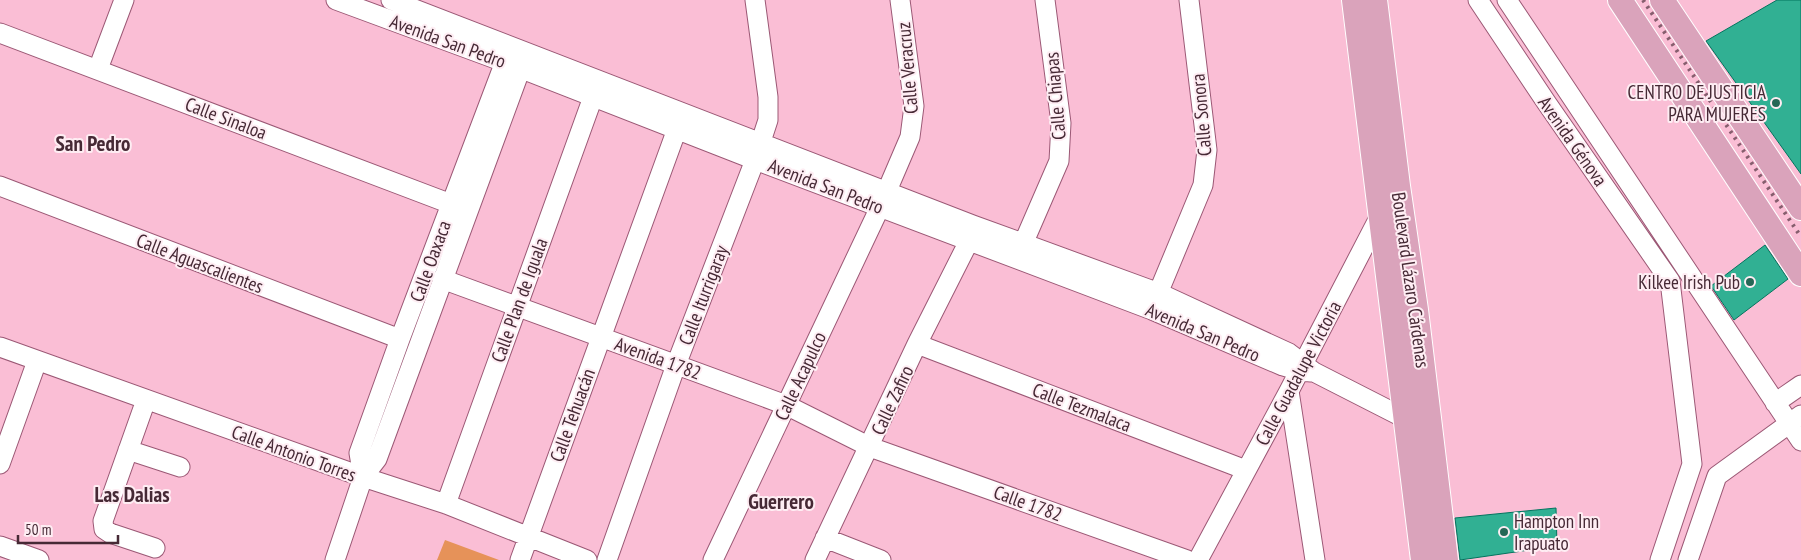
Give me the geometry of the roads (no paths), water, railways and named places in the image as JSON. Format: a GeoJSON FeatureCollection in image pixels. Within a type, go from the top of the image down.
{"type":"FeatureCollection","features":[{"type":"Feature","properties":{"kind":"main road","name":"Boulevard Lázaro Cárdenas"},"geometry":{"type":"LineString","coordinates":[[1354,0],[1423,560]]}},
{"type":"Feature","properties":{"kind":"main road","name":"Boulevard Lázaro Cárdenas"},"geometry":{"type":"LineString","coordinates":[[1375,0],[1398,186],[1416,310],[1446,560]]}},
{"type":"Feature","properties":{"kind":"main road"},"geometry":{"type":"LineString","coordinates":[[1620,0],[1801,274]]}},
{"type":"Feature","properties":{"kind":"main road"},"geometry":{"type":"LineString","coordinates":[[1662,0],[1801,208]]}},
{"type":"Feature","properties":{"kind":"street"},"geometry":{"type":"LineString","coordinates":[[98,69],[124,0]]}},
{"type":"Feature","properties":{"kind":"street","name":"Avenida San Pedro"},"geometry":{"type":"LineString","coordinates":[[336,0],[427,15]]}},
{"type":"Feature","properties":{"kind":"street","name":"Avenida San Pedro"},"geometry":{"type":"LineString","coordinates":[[391,0],[515,57],[593,97],[677,130],[758,152]]}},
{"type":"Feature","properties":{"kind":"street","name":"Calle Iturrigaray"},"geometry":{"type":"LineString","coordinates":[[607,560],[676,365],[758,152],[768,120],[768,97],[755,0]]}},
{"type":"Feature","properties":{"kind":"street","name":"Calle Veracruz"},"geometry":{"type":"LineString","coordinates":[[883,199],[910,137],[914,106],[900,0]]}},
{"type":"Feature","properties":{"kind":"street","name":"Calle Chiapas"},"geometry":{"type":"LineString","coordinates":[[1023,244],[1059,161],[1060,123],[1045,0]]}},
{"type":"Feature","properties":{"kind":"street","name":"Calle Sonora"},"geometry":{"type":"LineString","coordinates":[[1155,301],[1203,185],[1207,150],[1189,0]]}},
{"type":"Feature","properties":{"kind":"street","name":"Avenida Génova"},"geometry":{"type":"LineString","coordinates":[[1478,0],[1670,281],[1692,464]]}},
{"type":"Feature","properties":{"kind":"street","name":"Avenida Génova"},"geometry":{"type":"LineString","coordinates":[[1507,0],[1775,403],[1795,419],[1801,441]]}},
{"type":"Feature","properties":{"kind":"street","name":"Calle Sinaloa"},"geometry":{"type":"LineString","coordinates":[[0,33],[451,204]]}},
{"type":"Feature","properties":{"kind":"street","name":"Avenida San Pedro"},"geometry":{"type":"LineString","coordinates":[[515,57],[883,199],[1023,244],[1155,301],[1289,353],[1306,369],[1430,430]]}},
{"type":"Feature","properties":{"kind":"street","name":"Calle Oaxaca"},"geometry":{"type":"LineString","coordinates":[[335,560],[363,477],[377,459],[451,204],[515,57]]}},
{"type":"Feature","properties":{"kind":"street","name":"Calle Oaxaca"},"geometry":{"type":"LineString","coordinates":[[363,477],[359,453],[400,339],[418,322],[442,280],[515,57]]}},
{"type":"Feature","properties":{"kind":"street"},"geometry":{"type":"LineString","coordinates":[[1546,102],[1567,89]]}},
{"type":"Feature","properties":{"kind":"street","name":"Calle Plan de Iguala"},"geometry":{"type":"LineString","coordinates":[[446,504],[593,97]]}},
{"type":"Feature","properties":{"kind":"street","name":"Calle Tehuacán"},"geometry":{"type":"LineString","coordinates":[[520,560],[677,130]]}},
{"type":"Feature","properties":{"kind":"street","name":"Calle Aguascalientes"},"geometry":{"type":"LineString","coordinates":[[0,186],[400,339]]}},
{"type":"Feature","properties":{"kind":"street","name":"Calle Guadalupe Victoria"},"geometry":{"type":"LineString","coordinates":[[1198,560],[1289,392],[1306,369],[1381,214],[1398,186]]}},
{"type":"Feature","properties":{"kind":"street","name":"Avenida San Pedro"},"geometry":{"type":"LineString","coordinates":[[883,199],[969,241],[1155,301]]}},
{"type":"Feature","properties":{"kind":"street","name":"Calle Acapulco"},"geometry":{"type":"LineString","coordinates":[[713,560],[883,199]]}},
{"type":"Feature","properties":{"kind":"street","name":"Calle Zafiro"},"geometry":{"type":"LineString","coordinates":[[815,560],[969,241]]}},
{"type":"Feature","properties":{"kind":"street"},"geometry":{"type":"LineString","coordinates":[[1670,281],[1685,268]]}},
{"type":"Feature","properties":{"kind":"street","name":"Avenida 1782"},"geometry":{"type":"LineString","coordinates":[[442,280],[786,405],[870,447]]}},
{"type":"Feature","properties":{"kind":"street","name":"Calle Tezmalaca"},"geometry":{"type":"LineString","coordinates":[[918,344],[1246,470]]}},
{"type":"Feature","properties":{"kind":"street","name":"Calle Antonio Torres"},"geometry":{"type":"LineString","coordinates":[[0,347],[363,477],[446,504],[587,560]]}},
{"type":"Feature","properties":{"kind":"street"},"geometry":{"type":"LineString","coordinates":[[0,464],[37,361]]}},
{"type":"Feature","properties":{"kind":"street"},"geometry":{"type":"LineString","coordinates":[[1775,403],[1801,385]]}},
{"type":"Feature","properties":{"kind":"street"},"geometry":{"type":"LineString","coordinates":[[1289,392],[1315,560]]}},
{"type":"Feature","properties":{"kind":"street"},"geometry":{"type":"LineString","coordinates":[[146,400],[103,521],[104,529],[110,533],[155,548]]}},
{"type":"Feature","properties":{"kind":"street"},"geometry":{"type":"LineString","coordinates":[[1688,560],[1717,476],[1795,419]]}},
{"type":"Feature","properties":{"kind":"street","name":"Calle 1782"},"geometry":{"type":"LineString","coordinates":[[870,447],[1187,560]]}},
{"type":"Feature","properties":{"kind":"street"},"geometry":{"type":"LineString","coordinates":[[128,450],[180,467]]}},
{"type":"Feature","properties":{"kind":"street"},"geometry":{"type":"LineString","coordinates":[[1660,560],[1692,464],[1703,473],[1717,476]]}},
{"type":"Feature","properties":{"kind":"street"},"geometry":{"type":"LineString","coordinates":[[825,538],[880,560]]}},
{"type":"Feature","properties":{"kind":"street"},"geometry":{"type":"LineString","coordinates":[[0,546],[39,560]]}},
{"type":"Feature","properties":{"kind":"railway"},"geometry":{"type":"LineString","coordinates":[[1643,0],[1801,237]]}},
{"type":"Feature","properties":{"kind":"place","name":"CENTRO DE JUSTICIA PARA MUJERES"},"geometry":{"type":"Point","coordinates":[1776,103]}},
{"type":"Feature","properties":{"kind":"place","name":"Kilkee Irish Pub"},"geometry":{"type":"Point","coordinates":[1750,282]}},
{"type":"Feature","properties":{"kind":"place","name":"Hampton Inn Irapuato"},"geometry":{"type":"Point","coordinates":[1504,532]}},
{"type":"Feature","properties":{"kind":"district","name":"San Pedro"},"geometry":{"type":"Point","coordinates":[93,143]}},
{"type":"Feature","properties":{"kind":"district","name":"Las Dalias"},"geometry":{"type":"Point","coordinates":[132,494]}},
{"type":"Feature","properties":{"kind":"district","name":"Guerrero"},"geometry":{"type":"Point","coordinates":[781,501]}}]}
